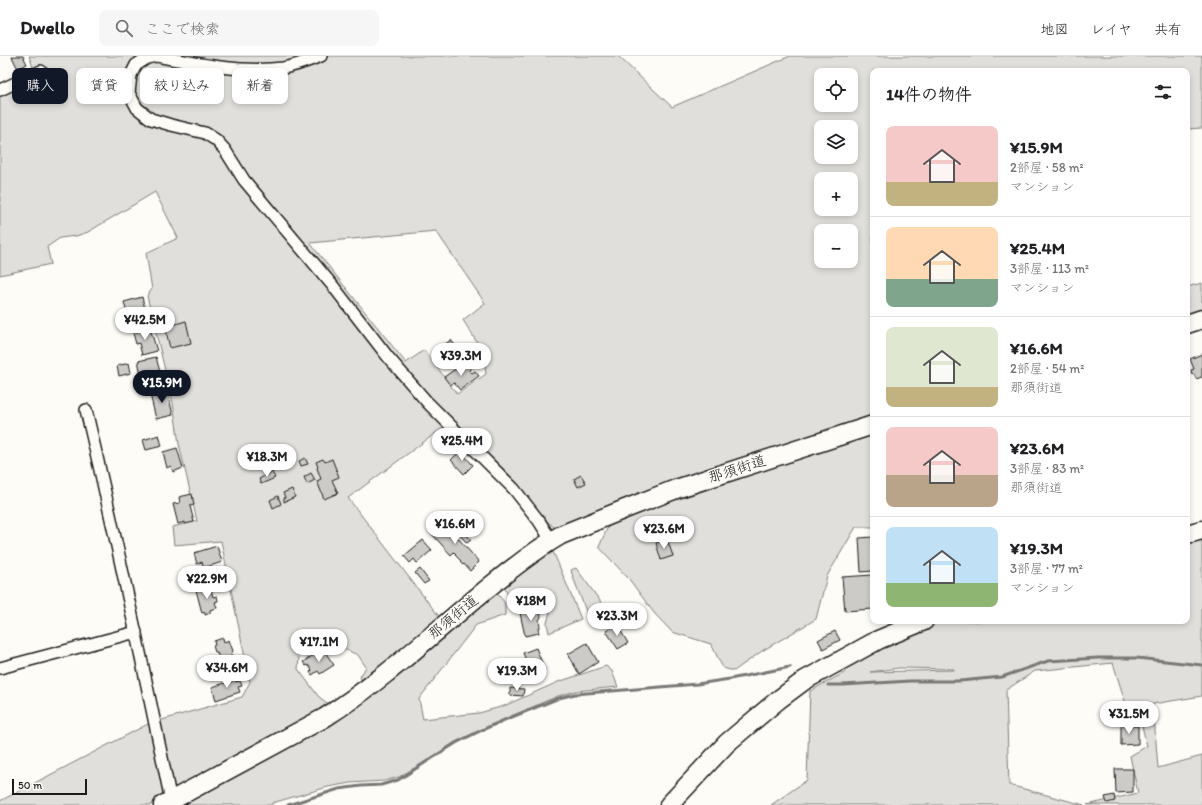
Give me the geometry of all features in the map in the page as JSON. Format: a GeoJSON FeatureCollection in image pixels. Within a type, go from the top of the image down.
{"type":"FeatureCollection","features":[{"type":"Feature","properties":{"kind":"main road"},"geometry":{"type":"LineString","coordinates":[[1190,323],[1202,319]]}},
{"type":"Feature","properties":{"kind":"main road","name":"那須街道"},"geometry":{"type":"LineString","coordinates":[[167,803],[324,718],[343,706],[395,667],[505,574],[551,540],[624,508],[676,489],[870,426]]}},
{"type":"Feature","properties":{"kind":"main road"},"geometry":{"type":"LineString","coordinates":[[1190,533],[1202,530]]}},
{"type":"Feature","properties":{"kind":"main road"},"geometry":{"type":"LineString","coordinates":[[669,805],[727,743],[778,700],[805,680],[878,640],[917,624]]}},
{"type":"Feature","properties":{"kind":"street"},"geometry":{"type":"LineString","coordinates":[[321,56],[285,68],[252,70],[157,56],[147,58],[136,65],[131,75],[129,93],[137,108],[151,118],[171,125],[205,133],[216,140],[225,150],[244,180],[333,286],[388,357],[427,402],[514,489],[539,521],[551,540]]}},
{"type":"Feature","properties":{"kind":"street"},"geometry":{"type":"LineString","coordinates":[[0,90],[12,84]]}},
{"type":"Feature","properties":{"kind":"street"},"geometry":{"type":"LineString","coordinates":[[86,410],[136,632],[167,803]]}},
{"type":"Feature","properties":{"kind":"street"},"geometry":{"type":"LineString","coordinates":[[0,668],[136,632]]}},
{"type":"Feature","properties":{"kind":"shaded area"},"geometry":{"type":"Polygon","coordinates":[[[29,56],[618,56],[672,107],[790,56],[1202,56],[1202,128],[1190,129],[1190,68],[870,68],[870,419],[555,528],[522,491],[452,421],[348,498],[441,619],[363,683],[360,677],[366,667],[358,655],[344,649],[322,631],[299,657],[298,669],[319,697],[334,708],[496,592],[505,603],[505,615],[476,625],[419,699],[423,719],[479,713],[504,706],[558,682],[606,666],[612,671],[618,687],[576,691],[558,696],[490,725],[455,742],[399,777],[384,781],[350,783],[328,787],[272,803],[272,805],[0,805],[0,801],[148,724],[242,697],[250,682],[221,541],[174,545],[172,527],[197,521],[179,444],[173,403],[147,296],[152,289],[146,253],[178,238],[155,192],[88,232],[76,236],[60,238],[47,247],[51,264],[0,275],[0,84],[12,78],[12,104],[68,104],[68,68],[31,68],[33,67],[29,56]],[[436,231],[310,243],[406,363],[424,350],[457,394],[486,374],[483,352],[463,320],[485,303],[436,231]]]}},
{"type":"Feature","properties":{"kind":"shaded area"},"geometry":{"type":"Polygon","coordinates":[[[1202,283],[1202,312],[1190,316],[1190,286],[1202,283]]]}},
{"type":"Feature","properties":{"kind":"shaded area"},"geometry":{"type":"Polygon","coordinates":[[[870,435],[870,527],[856,527],[827,576],[816,619],[762,651],[734,671],[723,668],[711,644],[672,632],[654,613],[629,579],[599,547],[610,522],[870,435]]]}},
{"type":"Feature","properties":{"kind":"shaded area"},"geometry":{"type":"Polygon","coordinates":[[[1202,539],[1202,696],[1153,704],[1158,768],[1202,756],[1202,805],[1087,805],[1138,793],[1130,756],[1147,746],[1141,722],[1132,724],[1113,663],[1035,671],[1006,690],[1009,785],[1084,805],[771,805],[807,780],[810,691],[844,673],[851,661],[894,639],[932,624],[1190,624],[1190,542],[1202,539]],[[899,668],[870,672],[954,670],[899,668]]]}},
{"type":"Feature","properties":{"kind":"shaded area"},"geometry":{"type":"Polygon","coordinates":[[[553,552],[581,619],[549,633],[547,623],[550,612],[542,595],[523,588],[508,595],[503,585],[547,554],[553,552]]]}},
{"type":"Feature","properties":{"kind":"shaded area"},"geometry":{"type":"Polygon","coordinates":[[[576,568],[606,609],[589,619],[571,570],[576,568]]]}},
{"type":"Feature","properties":{"kind":"building"},"geometry":{"type":"Polygon","coordinates":[[[23,56],[27,64],[18,68],[12,57],[23,56]]]}},
{"type":"Feature","properties":{"kind":"building"},"geometry":{"type":"Polygon","coordinates":[[[142,297],[148,321],[130,326],[124,302],[142,297]]]}},
{"type":"Feature","properties":{"kind":"building"},"geometry":{"type":"Polygon","coordinates":[[[186,321],[191,343],[170,348],[165,327],[186,321]]]}},
{"type":"Feature","properties":{"kind":"building"},"geometry":{"type":"Polygon","coordinates":[[[150,328],[157,351],[142,355],[139,343],[136,344],[133,333],[150,328]]]}},
{"type":"Feature","properties":{"kind":"building"},"geometry":{"type":"Polygon","coordinates":[[[451,340],[464,358],[451,368],[446,361],[443,363],[438,352],[443,349],[441,347],[451,340]]]}},
{"type":"Feature","properties":{"kind":"building"},"geometry":{"type":"Polygon","coordinates":[[[1202,354],[1202,377],[1196,379],[1194,374],[1192,375],[1191,370],[1194,369],[1190,359],[1202,354]]]}},
{"type":"Feature","properties":{"kind":"building"},"geometry":{"type":"Polygon","coordinates":[[[156,357],[161,376],[166,375],[169,386],[165,387],[165,385],[147,389],[148,391],[141,393],[139,384],[143,383],[138,361],[156,357]]]}},
{"type":"Feature","properties":{"kind":"building"},"geometry":{"type":"Polygon","coordinates":[[[129,363],[131,373],[119,376],[117,366],[129,363]]]}},
{"type":"Feature","properties":{"kind":"building"},"geometry":{"type":"Polygon","coordinates":[[[464,363],[468,367],[469,366],[471,369],[469,370],[472,373],[475,371],[479,376],[460,390],[454,383],[450,385],[444,377],[464,363]]]}},
{"type":"Feature","properties":{"kind":"building"},"geometry":{"type":"Polygon","coordinates":[[[167,389],[173,415],[156,419],[150,394],[167,389]]]}},
{"type":"Feature","properties":{"kind":"building"},"geometry":{"type":"Polygon","coordinates":[[[159,435],[162,446],[146,450],[143,440],[159,435]]]}},
{"type":"Feature","properties":{"kind":"building"},"geometry":{"type":"Polygon","coordinates":[[[177,448],[183,468],[173,472],[171,466],[167,468],[163,452],[177,448]]]}},
{"type":"Feature","properties":{"kind":"building"},"geometry":{"type":"Polygon","coordinates":[[[460,451],[473,465],[464,474],[451,460],[460,451]]]}},
{"type":"Feature","properties":{"kind":"building"},"geometry":{"type":"Polygon","coordinates":[[[305,458],[308,464],[301,466],[299,461],[305,458]]]}},
{"type":"Feature","properties":{"kind":"building"},"geometry":{"type":"Polygon","coordinates":[[[323,459],[325,462],[332,459],[339,477],[332,480],[338,493],[324,499],[317,481],[321,479],[316,462],[323,459]]]}},
{"type":"Feature","properties":{"kind":"building"},"geometry":{"type":"Polygon","coordinates":[[[272,472],[275,478],[261,484],[259,479],[272,472]]]}},
{"type":"Feature","properties":{"kind":"building"},"geometry":{"type":"Polygon","coordinates":[[[311,473],[315,480],[307,484],[304,477],[311,473]]]}},
{"type":"Feature","properties":{"kind":"building"},"geometry":{"type":"Polygon","coordinates":[[[581,475],[586,483],[578,487],[574,479],[581,475]]]}},
{"type":"Feature","properties":{"kind":"building"},"geometry":{"type":"Polygon","coordinates":[[[292,489],[295,497],[284,502],[285,497],[283,493],[292,489]]]}},
{"type":"Feature","properties":{"kind":"building"},"geometry":{"type":"Polygon","coordinates":[[[192,494],[194,505],[190,506],[194,522],[178,524],[173,504],[180,503],[179,497],[192,494]]]}},
{"type":"Feature","properties":{"kind":"building"},"geometry":{"type":"Polygon","coordinates":[[[278,496],[281,504],[273,508],[270,500],[278,496]]]}},
{"type":"Feature","properties":{"kind":"building"},"geometry":{"type":"Polygon","coordinates":[[[445,520],[458,536],[457,537],[479,562],[470,571],[460,562],[461,561],[454,552],[451,555],[431,533],[435,530],[436,532],[439,530],[437,527],[445,520]]]}},
{"type":"Feature","properties":{"kind":"building"},"geometry":{"type":"Polygon","coordinates":[[[463,530],[471,540],[467,543],[459,534],[463,530]]]}},
{"type":"Feature","properties":{"kind":"building"},"geometry":{"type":"Polygon","coordinates":[[[870,537],[870,571],[861,572],[859,538],[870,537]]]}},
{"type":"Feature","properties":{"kind":"building"},"geometry":{"type":"Polygon","coordinates":[[[667,539],[673,556],[661,560],[656,543],[667,539]]]}},
{"type":"Feature","properties":{"kind":"building"},"geometry":{"type":"Polygon","coordinates":[[[423,540],[432,550],[417,563],[414,559],[410,563],[404,556],[423,540]]]}},
{"type":"Feature","properties":{"kind":"building"},"geometry":{"type":"Polygon","coordinates":[[[217,546],[222,562],[204,568],[202,562],[197,564],[194,553],[217,546]]]}},
{"type":"Feature","properties":{"kind":"building"},"geometry":{"type":"Polygon","coordinates":[[[420,569],[429,581],[424,584],[415,573],[420,569]]]}},
{"type":"Feature","properties":{"kind":"building"},"geometry":{"type":"Polygon","coordinates":[[[870,575],[870,609],[845,611],[842,577],[870,575]]]}},
{"type":"Feature","properties":{"kind":"building"},"geometry":{"type":"Polygon","coordinates":[[[210,586],[213,597],[217,596],[218,601],[215,602],[217,608],[210,610],[210,613],[205,615],[205,612],[202,613],[196,590],[210,586]]]}},
{"type":"Feature","properties":{"kind":"building"},"geometry":{"type":"Polygon","coordinates":[[[540,610],[541,617],[539,620],[539,633],[525,636],[520,613],[540,610]]]}},
{"type":"Feature","properties":{"kind":"building"},"geometry":{"type":"Polygon","coordinates":[[[617,625],[628,643],[618,649],[606,631],[617,625]]]}},
{"type":"Feature","properties":{"kind":"building"},"geometry":{"type":"Polygon","coordinates":[[[835,631],[840,640],[823,649],[818,640],[835,631]]]}},
{"type":"Feature","properties":{"kind":"building"},"geometry":{"type":"Polygon","coordinates":[[[223,638],[224,642],[229,640],[233,651],[231,654],[237,673],[235,674],[236,677],[229,679],[228,675],[224,676],[217,652],[215,652],[213,646],[215,645],[214,641],[223,638]]]}},
{"type":"Feature","properties":{"kind":"building"},"geometry":{"type":"Polygon","coordinates":[[[587,643],[598,662],[579,674],[568,654],[587,643]]]}},
{"type":"Feature","properties":{"kind":"building"},"geometry":{"type":"Polygon","coordinates":[[[536,648],[545,670],[532,675],[523,653],[536,648]]]}},
{"type":"Feature","properties":{"kind":"building"},"geometry":{"type":"Polygon","coordinates":[[[323,649],[334,665],[320,674],[318,671],[312,675],[310,672],[312,670],[303,662],[323,649]]]}},
{"type":"Feature","properties":{"kind":"building"},"geometry":{"type":"Polygon","coordinates":[[[235,680],[236,682],[240,681],[242,686],[238,687],[240,692],[216,700],[212,687],[235,680]]]}},
{"type":"Feature","properties":{"kind":"building"},"geometry":{"type":"Polygon","coordinates":[[[510,688],[524,689],[523,696],[510,695],[510,688]]]}},
{"type":"Feature","properties":{"kind":"building"},"geometry":{"type":"Polygon","coordinates":[[[1121,726],[1138,726],[1138,744],[1121,745],[1121,726]]]}},
{"type":"Feature","properties":{"kind":"building"},"geometry":{"type":"Polygon","coordinates":[[[1115,769],[1133,769],[1133,792],[1116,793],[1115,769]]]}},
{"type":"Feature","properties":{"kind":"building"},"geometry":{"type":"Polygon","coordinates":[[[1114,795],[1115,801],[1107,803],[1105,797],[1114,795]]]}},
{"type":"Feature","properties":{"kind":"waterway"},"geometry":{"type":"LineString","coordinates":[[828,685],[910,681],[960,681],[1002,677],[1048,661],[1098,658],[1137,658],[1202,665]]}},
{"type":"Feature","properties":{"kind":"waterway"},"geometry":{"type":"LineString","coordinates":[[288,805],[339,789],[381,785],[398,780],[456,743],[507,719],[559,698],[575,694],[697,684],[790,667]]}}]}
